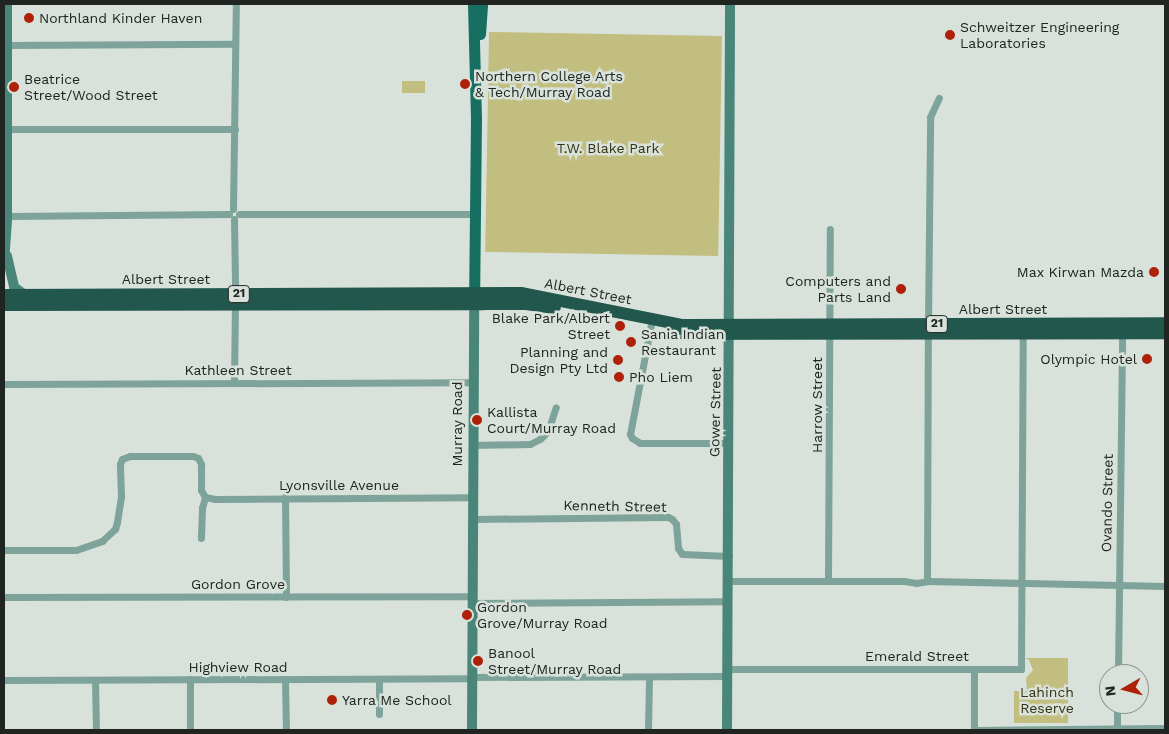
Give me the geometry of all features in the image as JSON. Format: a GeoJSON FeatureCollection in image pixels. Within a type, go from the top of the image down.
{"type":"FeatureCollection","features":[{"type":"Feature","properties":{"kind":"highway","name":"Albert Street"},"geometry":{"type":"LineString","coordinates":[[4,305],[236,294],[360,298],[474,298],[521,293],[546,302],[652,323],[730,329],[1137,328],[1165,333]]}},
{"type":"Feature","properties":{"kind":"highway","name":"Albert Street"},"geometry":{"type":"LineString","coordinates":[[4,294],[128,299]]}},
{"type":"Feature","properties":{"kind":"highway","name":"Albert Street"},"geometry":{"type":"LineString","coordinates":[[1022,328],[1122,333],[1165,323]]}},
{"type":"Feature","properties":{"kind":"main road","name":"Murray Road"},"geometry":{"type":"LineString","coordinates":[[473,4],[476,118],[474,298]]}},
{"type":"Feature","properties":{"kind":"main road","name":"Murray Road"},"geometry":{"type":"LineString","coordinates":[[476,118],[482,4]]}},
{"type":"Feature","properties":{"kind":"street"},"geometry":{"type":"LineString","coordinates":[[4,263],[6,245],[7,4]]}},
{"type":"Feature","properties":{"kind":"street"},"geometry":{"type":"LineString","coordinates":[[234,383],[236,294],[234,214],[236,4]]}},
{"type":"Feature","properties":{"kind":"street","name":"Gower Street"},"geometry":{"type":"LineString","coordinates":[[727,730],[730,4]]}},
{"type":"Feature","properties":{"kind":"street"},"geometry":{"type":"LineString","coordinates":[[7,45],[235,44]]}},
{"type":"Feature","properties":{"kind":"street"},"geometry":{"type":"LineString","coordinates":[[927,579],[930,117],[939,98]]}},
{"type":"Feature","properties":{"kind":"street"},"geometry":{"type":"LineString","coordinates":[[7,129],[235,129]]}},
{"type":"Feature","properties":{"kind":"street"},"geometry":{"type":"LineString","coordinates":[[6,216],[475,214]]}},
{"type":"Feature","properties":{"kind":"street","name":"Harrow Street"},"geometry":{"type":"LineString","coordinates":[[828,581],[830,229]]}},
{"type":"Feature","properties":{"kind":"street"},"geometry":{"type":"LineString","coordinates":[[6,245],[14,287],[25,295]]}},
{"type":"Feature","properties":{"kind":"street","name":"Murray Road"},"geometry":{"type":"LineString","coordinates":[[472,730],[472,382],[474,298]]}},
{"type":"Feature","properties":{"kind":"street"},"geometry":{"type":"LineString","coordinates":[[652,323],[630,434],[632,438],[640,443],[728,443]]}},
{"type":"Feature","properties":{"kind":"street"},"geometry":{"type":"LineString","coordinates":[[1021,583],[1022,328]]}},
{"type":"Feature","properties":{"kind":"street","name":"Ovando Street"},"geometry":{"type":"LineString","coordinates":[[1118,664],[1122,333]]}},
{"type":"Feature","properties":{"kind":"street","name":"Kathleen Street"},"geometry":{"type":"LineString","coordinates":[[4,384],[472,382]]}},
{"type":"Feature","properties":{"kind":"street"},"geometry":{"type":"LineString","coordinates":[[472,445],[530,444],[540,439],[548,431],[556,407]]}},
{"type":"Feature","properties":{"kind":"street"},"geometry":{"type":"LineString","coordinates":[[4,550],[76,550],[102,541],[115,528],[117,522],[121,496],[120,464],[126,457],[195,456],[201,464],[200,487],[205,497],[202,508],[202,538]]}},
{"type":"Feature","properties":{"kind":"street","name":"Lyonsville Avenue"},"geometry":{"type":"LineString","coordinates":[[205,497],[215,499],[472,496]]}},
{"type":"Feature","properties":{"kind":"street"},"geometry":{"type":"LineString","coordinates":[[284,498],[286,596]]}},
{"type":"Feature","properties":{"kind":"street","name":"Kenneth Street"},"geometry":{"type":"LineString","coordinates":[[472,519],[672,518],[676,524],[678,548],[682,554],[729,556]]}},
{"type":"Feature","properties":{"kind":"street"},"geometry":{"type":"LineString","coordinates":[[728,580],[904,581],[927,579],[950,582],[1165,586]]}},
{"type":"Feature","properties":{"kind":"street","name":"Emerald Street"},"geometry":{"type":"LineString","coordinates":[[649,677],[728,673],[1021,669],[1021,583]]}},
{"type":"Feature","properties":{"kind":"street","name":"Gordon Grove"},"geometry":{"type":"LineString","coordinates":[[4,597],[286,596],[728,601]]}},
{"type":"Feature","properties":{"kind":"street"},"geometry":{"type":"LineString","coordinates":[[974,669],[974,730],[1165,728]]}},
{"type":"Feature","properties":{"kind":"street"},"geometry":{"type":"LineString","coordinates":[[648,730],[649,677]]}},
{"type":"Feature","properties":{"kind":"street","name":"Highview Road"},"geometry":{"type":"LineString","coordinates":[[4,680],[649,677]]}},
{"type":"Feature","properties":{"kind":"street"},"geometry":{"type":"LineString","coordinates":[[286,679],[286,730]]}},
{"type":"Feature","properties":{"kind":"street"},"geometry":{"type":"LineString","coordinates":[[379,679],[379,714]]}},
{"type":"Feature","properties":{"kind":"street"},"geometry":{"type":"LineString","coordinates":[[95,680],[96,730]]}},
{"type":"Feature","properties":{"kind":"street"},"geometry":{"type":"LineString","coordinates":[[190,680],[190,730]]}},
{"type":"Feature","properties":{"kind":"street"},"geometry":{"type":"LineString","coordinates":[[1117,714],[1117,728]]}},
{"type":"Feature","properties":{"kind":"green space","name":"T.W. Blake Park"},"geometry":{"type":"Polygon","coordinates":[[[489,32],[722,36],[718,256],[485,252],[489,32]]]}},
{"type":"Feature","properties":{"kind":"green space"},"geometry":{"type":"Polygon","coordinates":[[[402,81],[425,81],[425,93],[402,93],[402,81]]]}},
{"type":"Feature","properties":{"kind":"green space","name":"Lahinch Reserve"},"geometry":{"type":"Polygon","coordinates":[[[1025,658],[1068,658],[1068,723],[1014,723],[1014,691],[1027,691],[1026,678],[1033,670],[1029,660],[1025,658]]]}},
{"type":"Feature","properties":{"kind":"place","name":"Northland Kinder Haven"},"geometry":{"type":"Point","coordinates":[29,18]}},
{"type":"Feature","properties":{"kind":"place","name":"Schweitzer Engineering Laboratories"},"geometry":{"type":"Point","coordinates":[950,35]}},
{"type":"Feature","properties":{"kind":"place","name":"Northern College Arts & Tech/Murray Road"},"geometry":{"type":"Point","coordinates":[465,84]}},
{"type":"Feature","properties":{"kind":"place","name":"Beatrice Street/Wood Street"},"geometry":{"type":"Point","coordinates":[14,87]}},
{"type":"Feature","properties":{"kind":"place","name":"Max Kirwan Mazda"},"geometry":{"type":"Point","coordinates":[1154,272]}},
{"type":"Feature","properties":{"kind":"place","name":"Computers and Parts Land"},"geometry":{"type":"Point","coordinates":[901,289]}},
{"type":"Feature","properties":{"kind":"place","name":"Blake Park/Albert Street"},"geometry":{"type":"Point","coordinates":[620,326]}},
{"type":"Feature","properties":{"kind":"place","name":"Sania Indian Restaurant"},"geometry":{"type":"Point","coordinates":[631,342]}},
{"type":"Feature","properties":{"kind":"place","name":"Olympic Hotel"},"geometry":{"type":"Point","coordinates":[1147,359]}},
{"type":"Feature","properties":{"kind":"place","name":"Planning and Design Pty Ltd"},"geometry":{"type":"Point","coordinates":[618,360]}},
{"type":"Feature","properties":{"kind":"place","name":"Pho Liem"},"geometry":{"type":"Point","coordinates":[619,377]}},
{"type":"Feature","properties":{"kind":"place","name":"Kallista Court/Murray Road"},"geometry":{"type":"Point","coordinates":[477,420]}},
{"type":"Feature","properties":{"kind":"place","name":"Gordon Grove/Murray Road"},"geometry":{"type":"Point","coordinates":[467,615]}},
{"type":"Feature","properties":{"kind":"place","name":"Banool Street/Murray Road"},"geometry":{"type":"Point","coordinates":[478,661]}},
{"type":"Feature","properties":{"kind":"place","name":"Yarra Me School"},"geometry":{"type":"Point","coordinates":[332,700]}}]}
